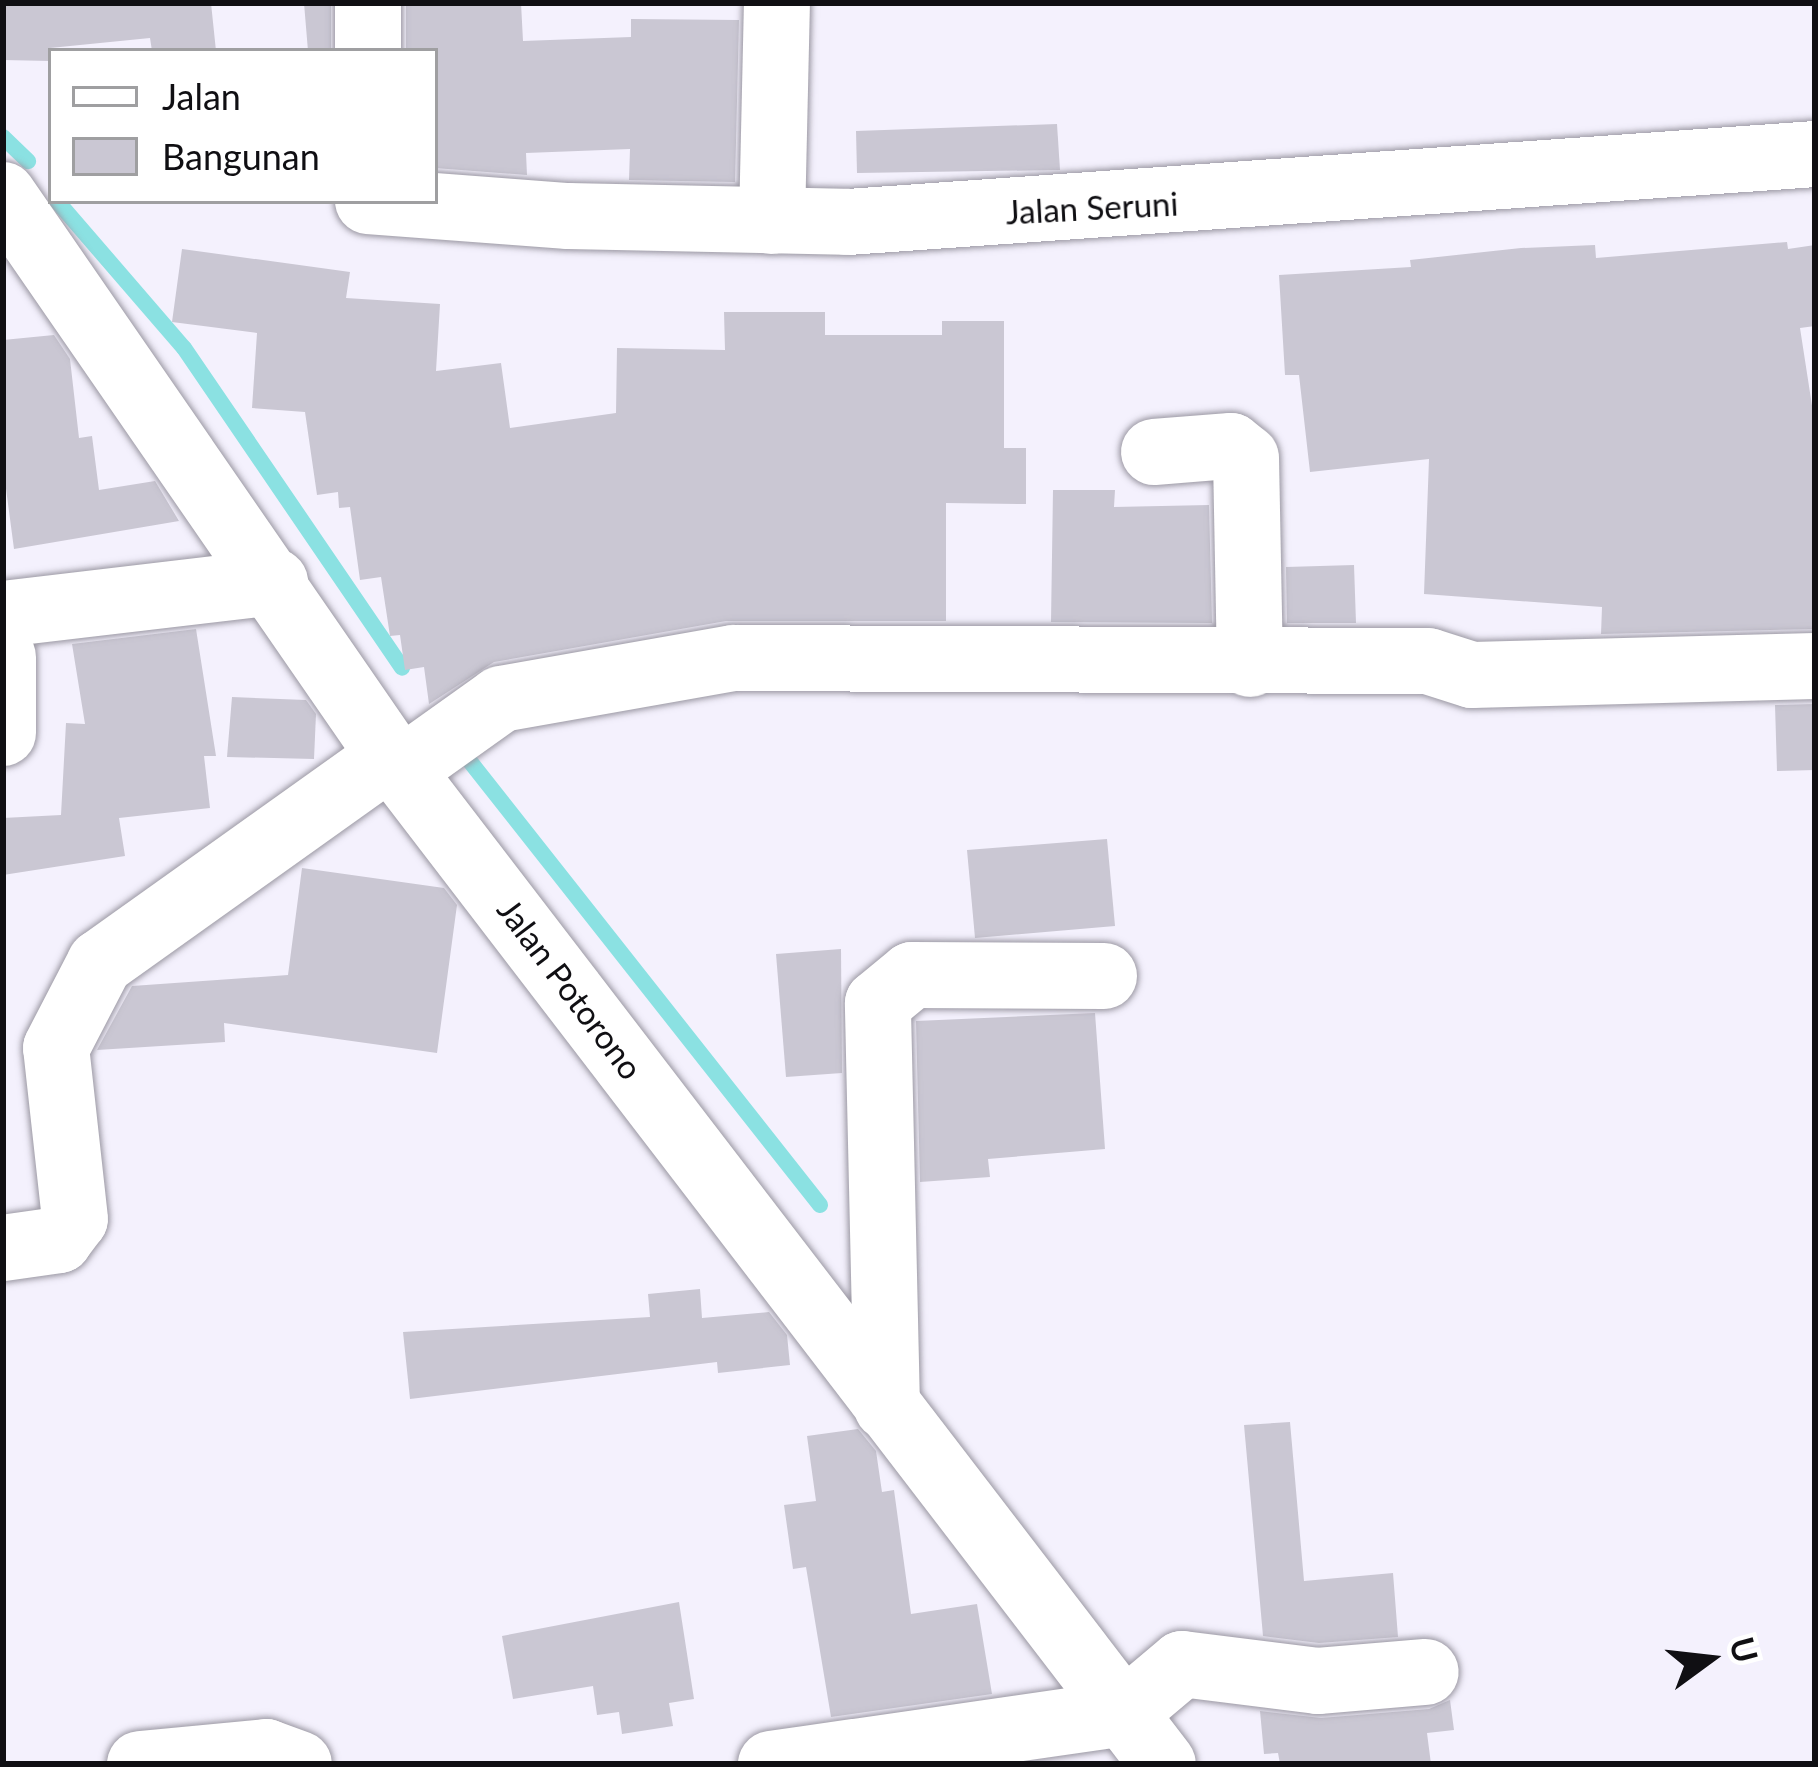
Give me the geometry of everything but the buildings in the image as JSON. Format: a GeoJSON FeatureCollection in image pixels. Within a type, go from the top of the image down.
{"type":"FeatureCollection","features":[{"type":"Feature","properties":{"kind":"street"},"geometry":{"type":"LineString","coordinates":[[368,3],[368,48]]}},
{"type":"Feature","properties":{"kind":"street"},"geometry":{"type":"LineString","coordinates":[[772,221],[777,3]]}},
{"type":"Feature","properties":{"kind":"street","name":"Jalan Seruni"},"geometry":{"type":"LineString","coordinates":[[429,204],[772,221],[1159,205],[1815,154]]}},
{"type":"Feature","properties":{"kind":"street"},"geometry":{"type":"LineString","coordinates":[[3,195],[48,184]]}},
{"type":"Feature","properties":{"kind":"street","name":"Jalan Potorono"},"geometry":{"type":"LineString","coordinates":[[3,195],[397,763],[1163,1764]]}},
{"type":"Feature","properties":{"kind":"street"},"geometry":{"type":"LineString","coordinates":[[1154,452],[1231,446],[1246,458],[1250,664]]}},
{"type":"Feature","properties":{"kind":"street"},"geometry":{"type":"LineString","coordinates":[[3,614],[275,582]]}},
{"type":"Feature","properties":{"kind":"street"},"geometry":{"type":"LineString","coordinates":[[3,657],[3,733]]}},
{"type":"Feature","properties":{"kind":"street"},"geometry":{"type":"LineString","coordinates":[[3,1247],[59,1240],[75,1219],[30,1049],[100,963],[397,763],[501,699],[733,658],[1428,662],[1472,675],[1815,666]]}},
{"type":"Feature","properties":{"kind":"street"},"geometry":{"type":"LineString","coordinates":[[887,1407],[878,1003],[912,975],[1104,976]]}},
{"type":"Feature","properties":{"kind":"street"},"geometry":{"type":"LineString","coordinates":[[771,1764],[1124,1713],[1182,1664],[1318,1681],[1426,1672]]}},
{"type":"Feature","properties":{"kind":"street"},"geometry":{"type":"LineString","coordinates":[[140,1764],[266,1751],[299,1764]]}},
{"type":"Feature","properties":{"kind":"waterway"},"geometry":{"type":"LineString","coordinates":[[3,137],[28,161]]}},
{"type":"Feature","properties":{"kind":"waterway"},"geometry":{"type":"LineString","coordinates":[[60,204],[184,348],[402,668]]}},
{"type":"Feature","properties":{"kind":"waterway"},"geometry":{"type":"LineString","coordinates":[[457,745],[820,1205]]}}]}
